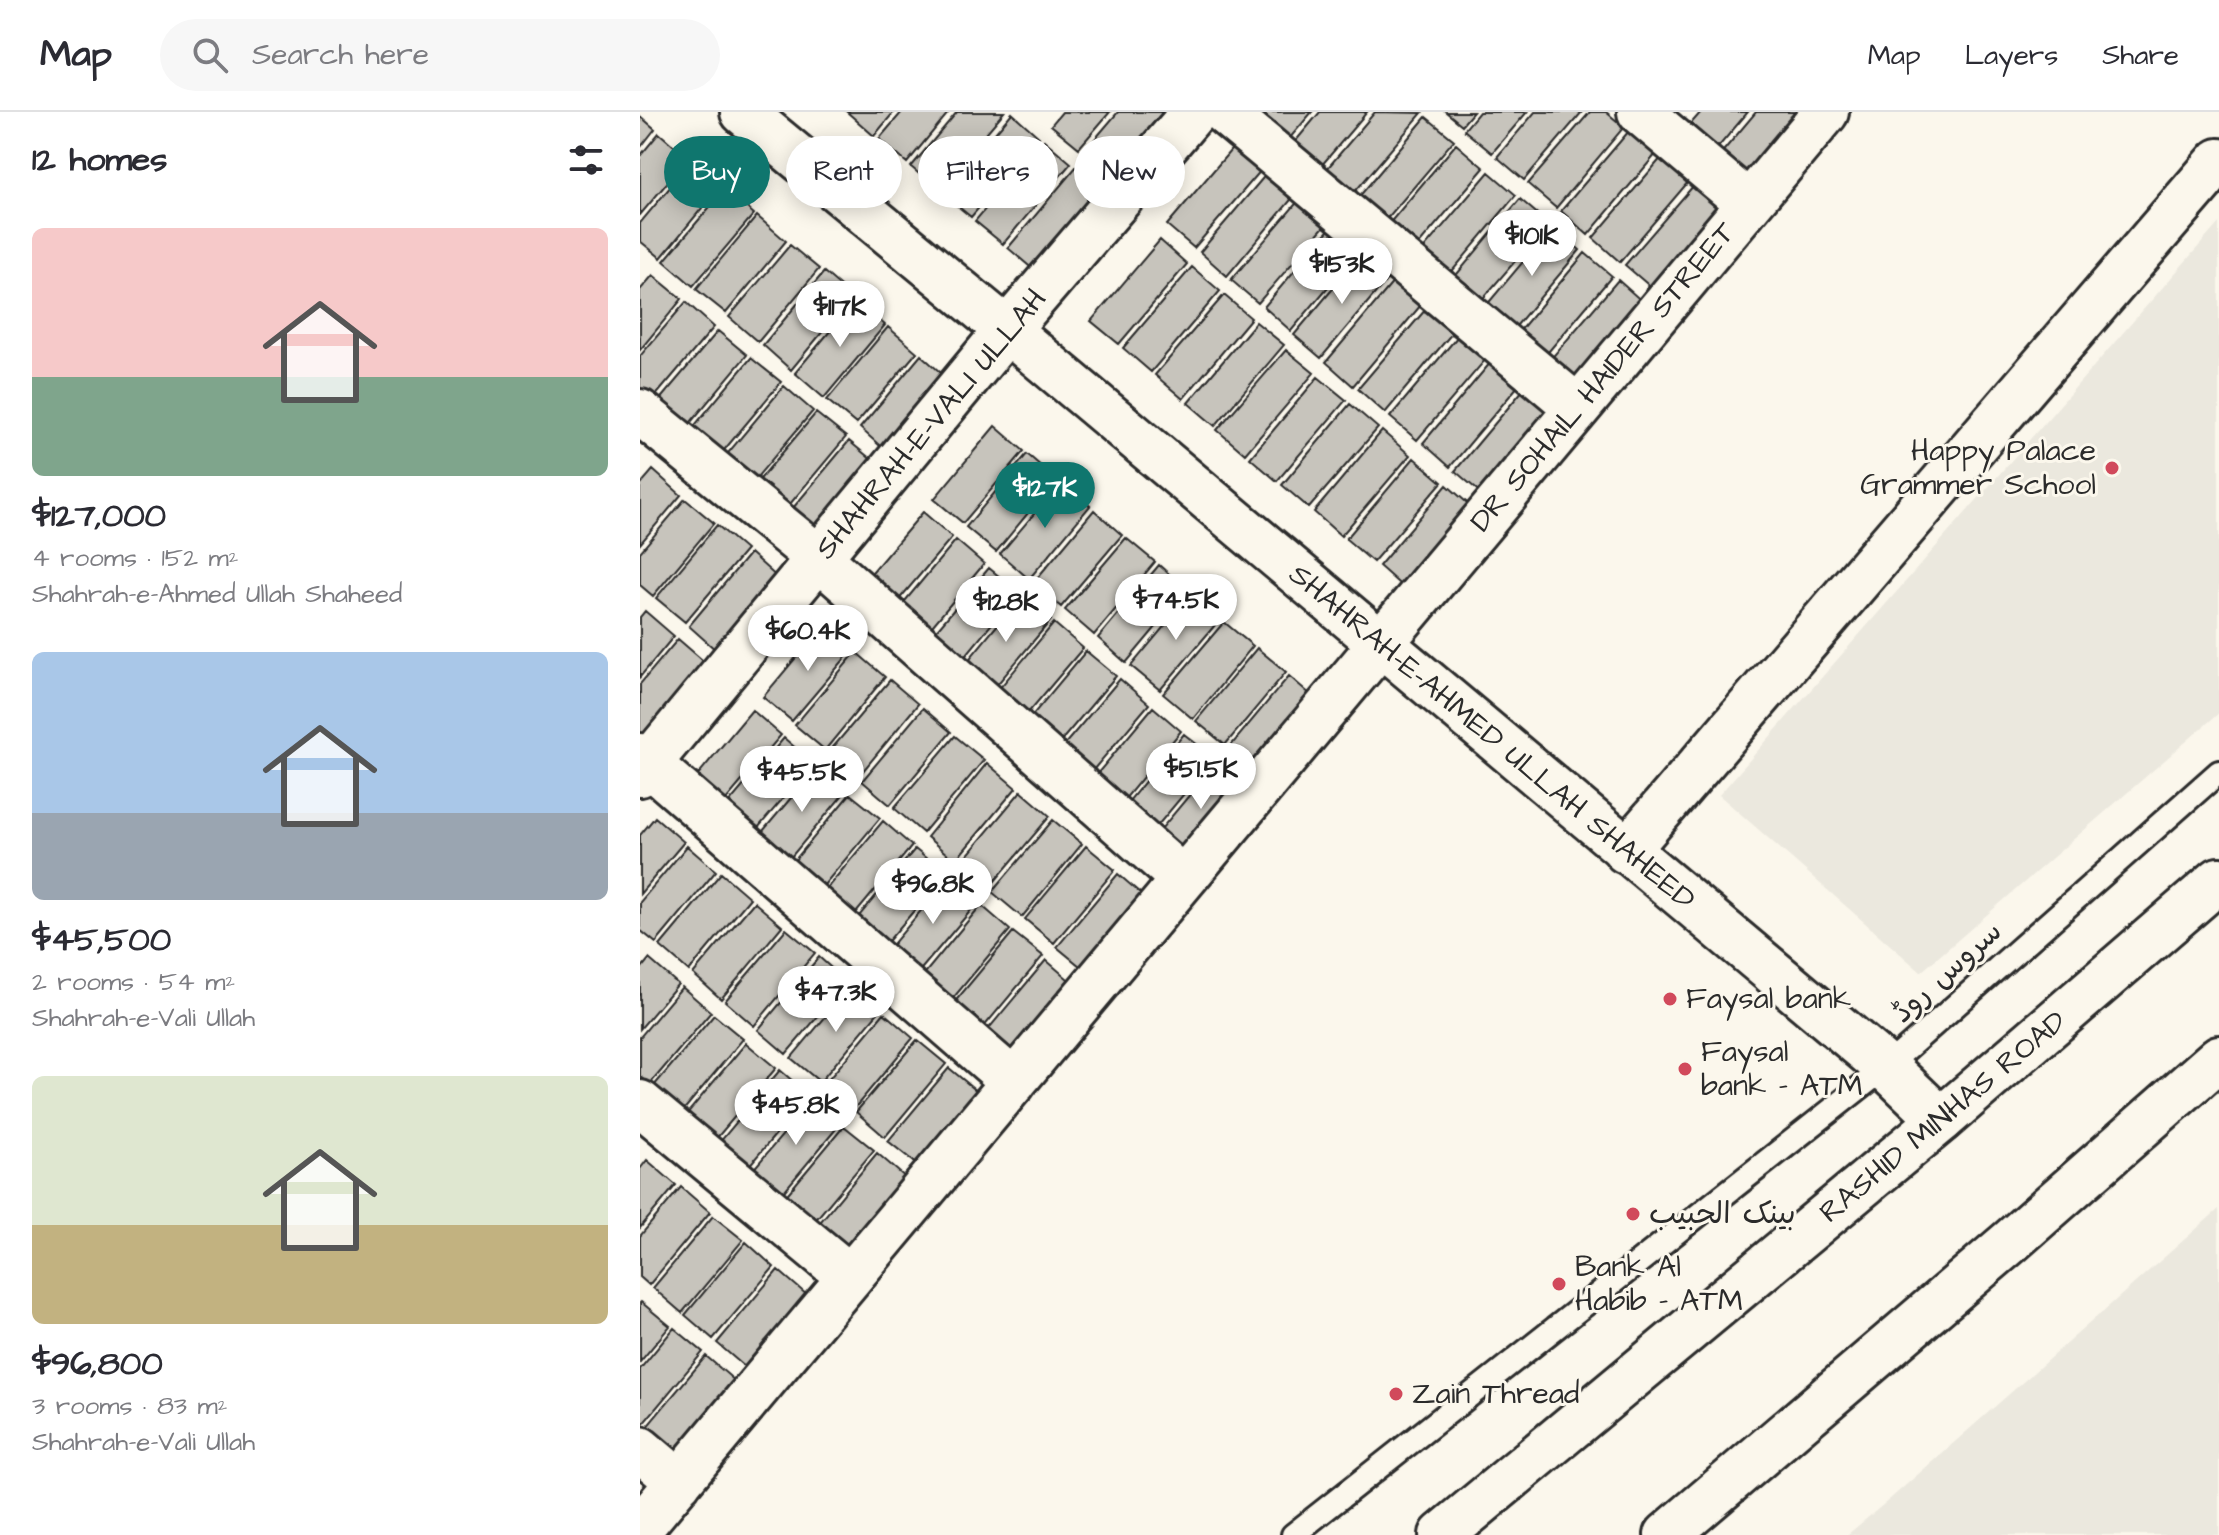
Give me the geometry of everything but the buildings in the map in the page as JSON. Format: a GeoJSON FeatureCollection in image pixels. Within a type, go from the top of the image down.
{"type":"FeatureCollection","features":[{"type":"Feature","properties":{"kind":"street","name":"SHAHRAH-E-AHMED ULLAH SHAHEED"},"geometry":{"type":"LineString","coordinates":[[743,112],[1886,1067],[1941,1120]]}},
{"type":"Feature","properties":{"kind":"street","name":"SHAHRAH-E-VALI ULLAH"},"geometry":{"type":"LineString","coordinates":[[643,764],[820,559],[1007,330],[1194,112]]}},
{"type":"Feature","properties":{"kind":"street"},"geometry":{"type":"LineString","coordinates":[[1224,112],[1578,408]]}},
{"type":"Feature","properties":{"kind":"street"},"geometry":{"type":"LineString","coordinates":[[1640,112],[1749,204]]}},
{"type":"Feature","properties":{"kind":"street","name":"DR SOHAIL HAIDER STREET"},"geometry":{"type":"LineString","coordinates":[[640,1528],[1826,112]]}},
{"type":"Feature","properties":{"kind":"street"},"geometry":{"type":"LineString","coordinates":[[1626,851],[2219,161]]}},
{"type":"Feature","properties":{"kind":"street"},"geometry":{"type":"LineString","coordinates":[[640,412],[820,559],[1183,879]]}},
{"type":"Feature","properties":{"kind":"street"},"geometry":{"type":"LineString","coordinates":[[643,764],[1014,1082]]}},
{"type":"Feature","properties":{"kind":"street","name":"RASHID MINHAS ROAD"},"geometry":{"type":"LineString","coordinates":[[1442,1535],[1941,1120],[2219,880]]}},
{"type":"Feature","properties":{"kind":"street"},"geometry":{"type":"LineString","coordinates":[[1667,1535],[2010,1242],[2219,1058]]}},
{"type":"Feature","properties":{"kind":"street"},"geometry":{"type":"LineString","coordinates":[[640,1103],[850,1277]]}},
{"type":"Feature","properties":{"kind":"street"},"geometry":{"type":"LineString","coordinates":[[640,1449],[679,1482]]}},
{"type":"Feature","properties":{"kind":"lane","name":"سروس روڈ"},"geometry":{"type":"LineString","coordinates":[[1293,1535],[1886,1067],[2219,772]]}},
{"type":"Feature","properties":{"kind":"shaded area","name":"Happy Palace Grammer School"},"geometry":{"type":"Polygon","coordinates":[[[2219,223],[2219,713],[1921,972],[1719,795],[2219,223]]]}},
{"type":"Feature","properties":{"kind":"shaded area"},"geometry":{"type":"Polygon","coordinates":[[[2219,1209],[2219,1535],[1847,1535],[1890,1499],[2219,1209]]]}},
{"type":"Feature","properties":{"kind":"place","name":"Happy Palace Grammer School"},"geometry":{"type":"Point","coordinates":[2112,468]}},
{"type":"Feature","properties":{"kind":"place","name":"Faysal bank"},"geometry":{"type":"Point","coordinates":[1670,999]}},
{"type":"Feature","properties":{"kind":"place","name":"Faysal bank - ATM"},"geometry":{"type":"Point","coordinates":[1685,1069]}},
{"type":"Feature","properties":{"kind":"place","name":"بينک الحبيب"},"geometry":{"type":"Point","coordinates":[1633,1214]}},
{"type":"Feature","properties":{"kind":"place","name":"Bank Al Habib - ATM"},"geometry":{"type":"Point","coordinates":[1559,1284]}},
{"type":"Feature","properties":{"kind":"place","name":"Zain Thread"},"geometry":{"type":"Point","coordinates":[1396,1394]}}]}
